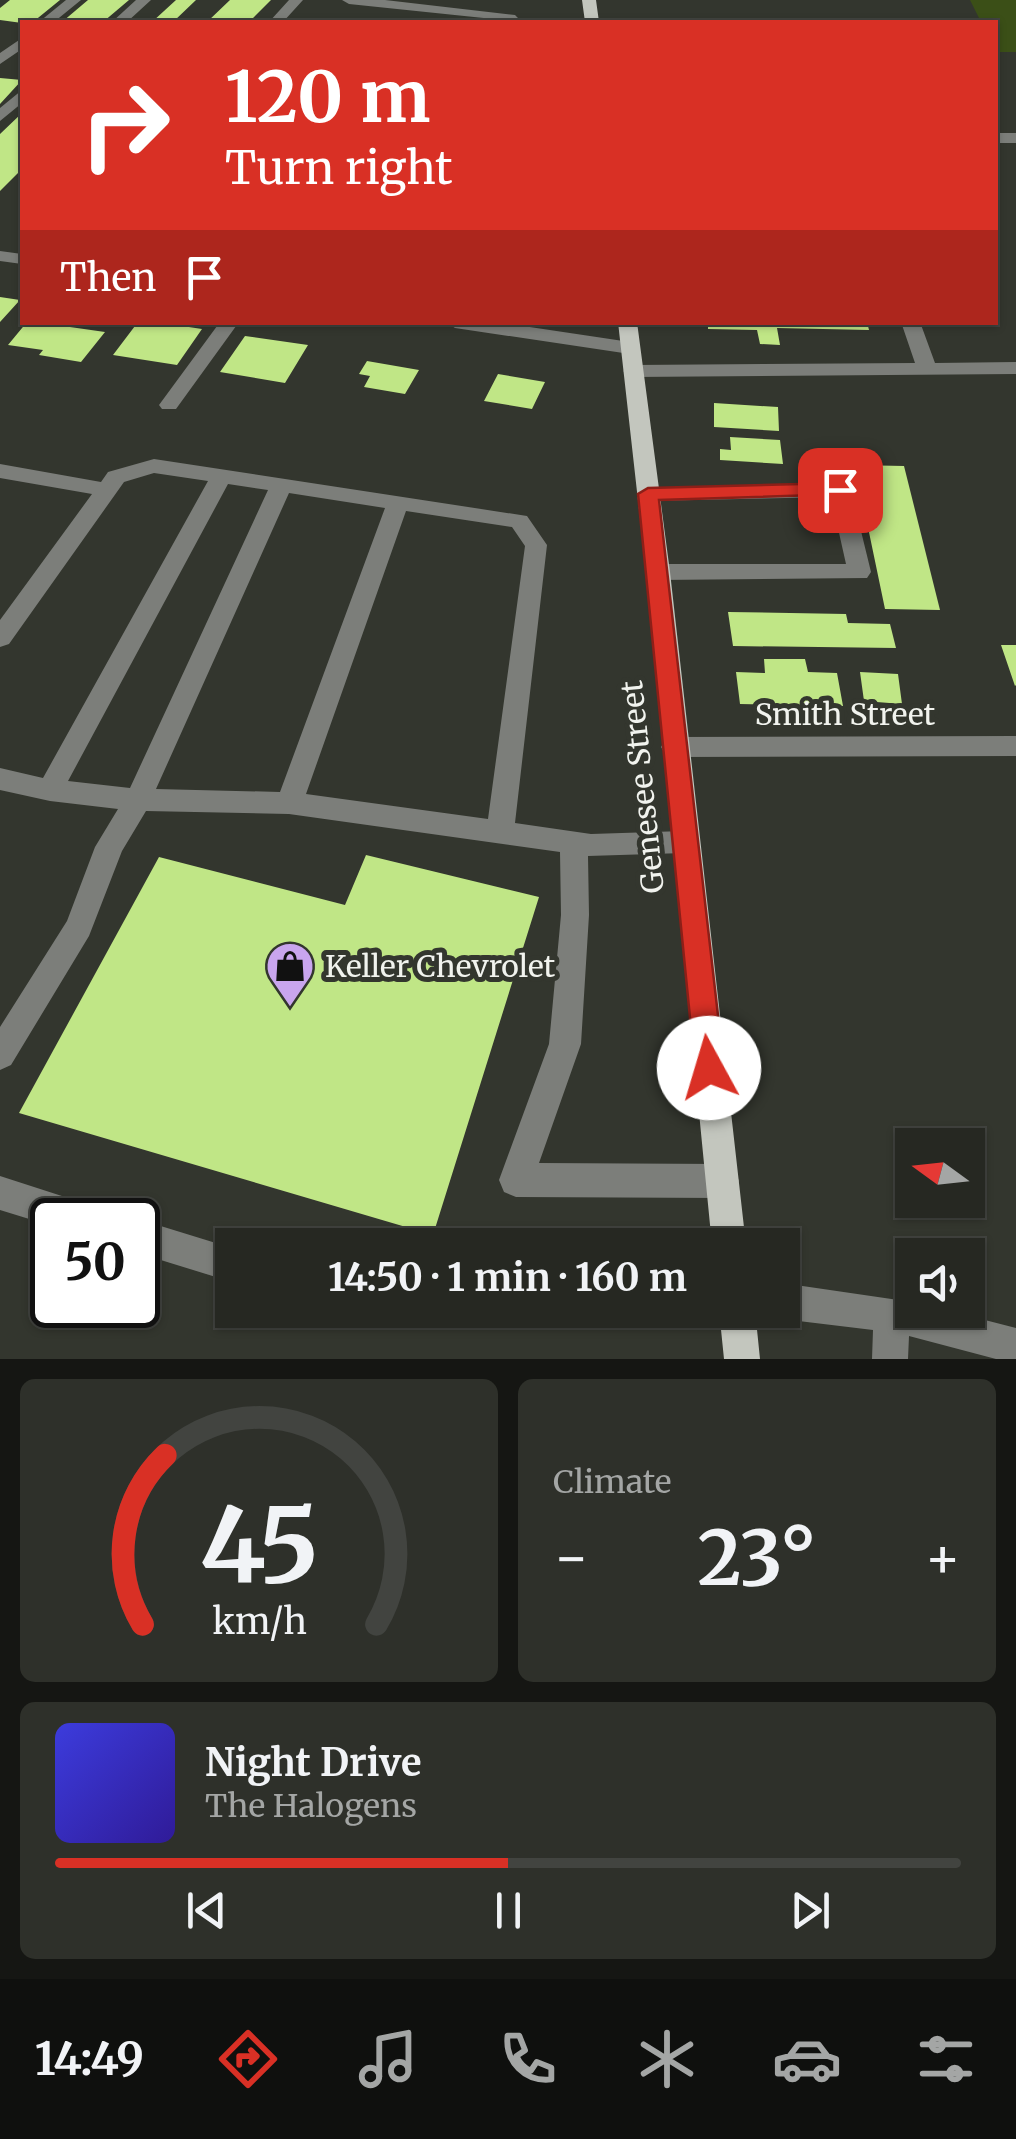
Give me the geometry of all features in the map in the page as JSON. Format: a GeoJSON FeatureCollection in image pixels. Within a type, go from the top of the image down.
{"type":"FeatureCollection","features":[{"type":"Feature","properties":{"kind":"main road","name":"Genesee Street"},"geometry":{"type":"LineString","coordinates":[[627,325],[658,572],[727,1228]]}},
{"type":"Feature","properties":{"kind":"main road"},"geometry":{"type":"LineString","coordinates":[[739,1328],[742,1359]]}},
{"type":"Feature","properties":{"kind":"street"},"geometry":{"type":"LineString","coordinates":[[49,20],[74,0]]}},
{"type":"Feature","properties":{"kind":"street"},"geometry":{"type":"LineString","coordinates":[[121,20],[144,0]]}},
{"type":"Feature","properties":{"kind":"street"},"geometry":{"type":"LineString","coordinates":[[278,20],[296,0]]}},
{"type":"Feature","properties":{"kind":"street"},"geometry":{"type":"LineString","coordinates":[[349,0],[500,20]]}},
{"type":"Feature","properties":{"kind":"street"},"geometry":{"type":"LineString","coordinates":[[0,116],[20,97]]}},
{"type":"Feature","properties":{"kind":"street"},"geometry":{"type":"LineString","coordinates":[[169,405],[228,325]]}},
{"type":"Feature","properties":{"kind":"street"},"geometry":{"type":"LineString","coordinates":[[469,325],[631,359],[1016,368]]}},
{"type":"Feature","properties":{"kind":"street"},"geometry":{"type":"LineString","coordinates":[[911,325],[927,368]]}},
{"type":"Feature","properties":{"kind":"street"},"geometry":{"type":"LineString","coordinates":[[4,625],[116,477],[154,466],[519,521],[536,545],[500,832]]}},
{"type":"Feature","properties":{"kind":"street"},"geometry":{"type":"LineString","coordinates":[[0,471],[107,490]]}},
{"type":"Feature","properties":{"kind":"street"},"geometry":{"type":"LineString","coordinates":[[50,790],[221,478]]}},
{"type":"Feature","properties":{"kind":"street"},"geometry":{"type":"LineString","coordinates":[[0,1056],[79,927],[109,847],[138,800],[281,486]]}},
{"type":"Feature","properties":{"kind":"street"},"geometry":{"type":"LineString","coordinates":[[648,494],[840,490],[859,572],[658,572]]}},
{"type":"Feature","properties":{"kind":"street"},"geometry":{"type":"LineString","coordinates":[[289,803],[398,502]]}},
{"type":"Feature","properties":{"kind":"street","name":"Smith Street"},"geometry":{"type":"LineString","coordinates":[[674,747],[1016,746]]}},
{"type":"Feature","properties":{"kind":"street"},"geometry":{"type":"LineString","coordinates":[[0,779],[50,790],[138,800],[289,803],[574,843],[684,842]]}},
{"type":"Feature","properties":{"kind":"street"},"geometry":{"type":"LineString","coordinates":[[574,843],[575,915],[565,1044],[516,1180],[722,1181]]}},
{"type":"Feature","properties":{"kind":"street"},"geometry":{"type":"LineString","coordinates":[[0,1193],[30,1202]]}},
{"type":"Feature","properties":{"kind":"street"},"geometry":{"type":"LineString","coordinates":[[160,1243],[215,1260]]}},
{"type":"Feature","properties":{"kind":"street"},"geometry":{"type":"LineString","coordinates":[[800,1303],[892,1314],[1016,1346]]}},
{"type":"Feature","properties":{"kind":"street"},"geometry":{"type":"LineString","coordinates":[[890,1359],[892,1314]]}},
{"type":"Feature","properties":{"kind":"green space"},"geometry":{"type":"Polygon","coordinates":[[[970,0],[1016,0],[1016,52],[998,52],[998,20],[980,20],[970,0]]]}},
{"type":"Feature","properties":{"kind":"building"},"geometry":{"type":"Polygon","coordinates":[[[10,0],[60,0],[35,20],[20,23],[0,20],[0,8],[10,0]]]}},
{"type":"Feature","properties":{"kind":"building"},"geometry":{"type":"Polygon","coordinates":[[[88,0],[129,0],[105,20],[64,20],[88,0]]]}},
{"type":"Feature","properties":{"kind":"building"},"geometry":{"type":"Polygon","coordinates":[[[176,0],[196,0],[175,20],[154,20],[176,0]]]}},
{"type":"Feature","properties":{"kind":"building"},"geometry":{"type":"Polygon","coordinates":[[[230,0],[271,0],[251,20],[209,20],[230,0]]]}},
{"type":"Feature","properties":{"kind":"building"},"geometry":{"type":"Polygon","coordinates":[[[0,78],[20,80],[20,82],[0,104],[0,78]]]}},
{"type":"Feature","properties":{"kind":"building"},"geometry":{"type":"Polygon","coordinates":[[[20,115],[20,171],[0,191],[0,134],[20,115]]]}},
{"type":"Feature","properties":{"kind":"building"},"geometry":{"type":"Polygon","coordinates":[[[0,297],[20,300],[0,322],[0,297]]]}},
{"type":"Feature","properties":{"kind":"building"},"geometry":{"type":"Polygon","coordinates":[[[25,325],[64,325],[105,332],[81,362],[39,355],[43,350],[8,345],[25,325]]]}},
{"type":"Feature","properties":{"kind":"building"},"geometry":{"type":"Polygon","coordinates":[[[136,325],[202,329],[177,365],[113,355],[136,325]]]}},
{"type":"Feature","properties":{"kind":"building"},"geometry":{"type":"Polygon","coordinates":[[[708,325],[868,325],[869,330],[777,328],[780,345],[760,344],[757,330],[708,329],[708,325]]]}},
{"type":"Feature","properties":{"kind":"building"},"geometry":{"type":"Polygon","coordinates":[[[245,336],[308,345],[285,383],[220,372],[245,336]]]}},
{"type":"Feature","properties":{"kind":"building"},"geometry":{"type":"Polygon","coordinates":[[[367,361],[419,370],[405,394],[364,387],[370,376],[359,374],[367,361]]]}},
{"type":"Feature","properties":{"kind":"building"},"geometry":{"type":"Polygon","coordinates":[[[498,374],[545,382],[532,409],[484,401],[498,374]]]}},
{"type":"Feature","properties":{"kind":"building"},"geometry":{"type":"Polygon","coordinates":[[[714,403],[778,407],[779,431],[714,427],[714,403]]]}},
{"type":"Feature","properties":{"kind":"building"},"geometry":{"type":"Polygon","coordinates":[[[730,437],[780,440],[783,464],[720,460],[720,449],[731,450],[730,437]]]}},
{"type":"Feature","properties":{"kind":"building"},"geometry":{"type":"Polygon","coordinates":[[[855,465],[904,466],[940,610],[885,609],[855,465]]]}},
{"type":"Feature","properties":{"kind":"building"},"geometry":{"type":"Polygon","coordinates":[[[728,612],[846,614],[848,623],[890,624],[896,648],[733,646],[728,612]]]}},
{"type":"Feature","properties":{"kind":"building"},"geometry":{"type":"Polygon","coordinates":[[[1001,645],[1016,645],[1015,686],[1001,645]]]}},
{"type":"Feature","properties":{"kind":"building"},"geometry":{"type":"Polygon","coordinates":[[[764,659],[805,659],[808,672],[837,673],[843,706],[740,704],[736,672],[765,673],[764,659]]]}},
{"type":"Feature","properties":{"kind":"building"},"geometry":{"type":"Polygon","coordinates":[[[860,672],[898,674],[902,704],[864,701],[860,672]]]}},
{"type":"Feature","properties":{"kind":"building","name":"Keller Chevrolet"},"geometry":{"type":"Polygon","coordinates":[[[366,855],[539,897],[435,1228],[409,1228],[19,1113],[159,857],[345,905],[366,855]]]}},
{"type":"Feature","properties":{"kind":"place","name":"Keller Chevrolet"},"geometry":{"type":"Point","coordinates":[290,1008]}},
{"type":"Feature","properties":{"kind":"route"},"geometry":{"type":"LineString","coordinates":[[709,1068],[648,494],[840,490]]}}]}
